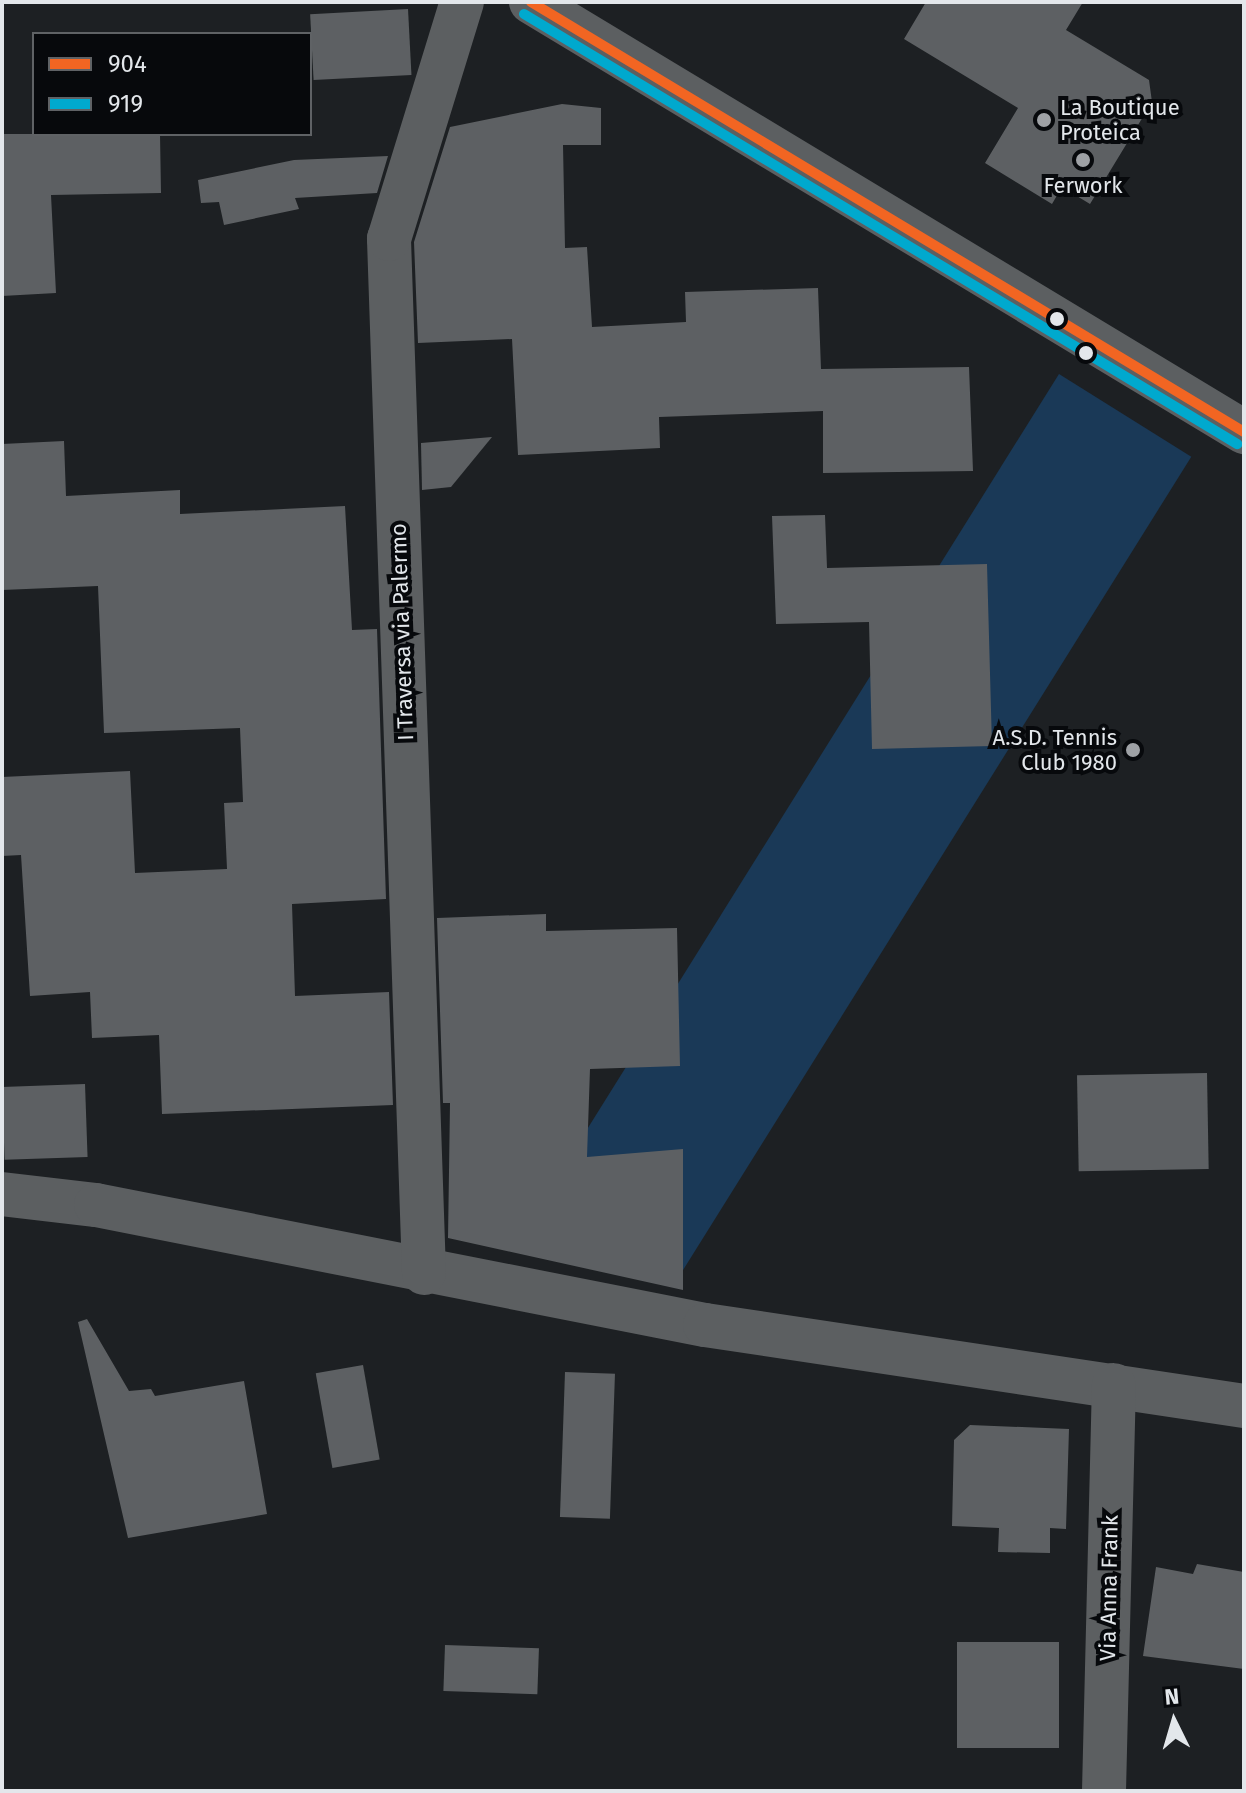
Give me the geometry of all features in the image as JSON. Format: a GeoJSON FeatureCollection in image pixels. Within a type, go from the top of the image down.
{"type":"FeatureCollection","features":[{"type":"Feature","properties":{"kind":"street","name":"I Traversa via Palermo"},"geometry":{"type":"LineString","coordinates":[[424,1273],[389,239],[462,2]]}},
{"type":"Feature","properties":{"kind":"street"},"geometry":{"type":"LineString","coordinates":[[531,2],[1244,432]]}},
{"type":"Feature","properties":{"kind":"street"},"geometry":{"type":"LineString","coordinates":[[2,1194],[96,1205],[424,1273],[705,1325],[1244,1406]]}},
{"type":"Feature","properties":{"kind":"street","name":"Via Anna Frank"},"geometry":{"type":"LineString","coordinates":[[1104,1791],[1114,1385]]}},
{"type":"Feature","properties":{"kind":"shaded area"},"geometry":{"type":"Polygon","coordinates":[[[1059,374],[1191,457],[674,1284],[542,1202],[1059,374]]]}},
{"type":"Feature","properties":{"kind":"building"},"geometry":{"type":"Polygon","coordinates":[[[926,2],[1083,2],[1066,30],[1149,80],[1152,102],[1090,204],[1062,187],[1052,204],[985,163],[1018,108],[904,39],[926,2]]]}},
{"type":"Feature","properties":{"kind":"building"},"geometry":{"type":"Polygon","coordinates":[[[408,9],[411,75],[314,80],[310,14],[408,9]]]}},
{"type":"Feature","properties":{"kind":"building"},"geometry":{"type":"Polygon","coordinates":[[[562,104],[601,108],[601,145],[563,145],[565,248],[587,247],[592,327],[686,322],[685,292],[818,288],[821,369],[969,367],[973,471],[823,473],[823,411],[659,417],[660,448],[518,455],[512,339],[418,343],[414,242],[450,127],[562,104]]]}},
{"type":"Feature","properties":{"kind":"building"},"geometry":{"type":"Polygon","coordinates":[[[2,134],[160,136],[161,193],[51,195],[56,293],[2,296],[2,134]]]}},
{"type":"Feature","properties":{"kind":"building"},"geometry":{"type":"Polygon","coordinates":[[[388,156],[377,193],[295,198],[299,209],[224,225],[219,202],[201,203],[198,180],[294,160],[388,156]]]}},
{"type":"Feature","properties":{"kind":"building"},"geometry":{"type":"Polygon","coordinates":[[[492,437],[451,487],[422,490],[421,443],[492,437]]]}},
{"type":"Feature","properties":{"kind":"building"},"geometry":{"type":"Polygon","coordinates":[[[64,441],[66,496],[180,490],[180,514],[345,506],[352,630],[377,629],[386,899],[292,904],[295,996],[389,992],[393,1105],[162,1114],[159,1035],[92,1038],[90,992],[30,996],[21,855],[2,856],[2,777],[130,771],[135,873],[227,869],[224,803],[243,802],[240,728],[104,733],[98,586],[2,590],[2,444],[64,441]]]}},
{"type":"Feature","properties":{"kind":"building"},"geometry":{"type":"Polygon","coordinates":[[[825,515],[827,568],[987,564],[992,746],[872,749],[869,622],[776,624],[772,516],[825,515]]]}},
{"type":"Feature","properties":{"kind":"building"},"geometry":{"type":"Polygon","coordinates":[[[546,914],[546,931],[677,928],[680,1066],[590,1069],[587,1157],[683,1149],[683,1290],[448,1238],[450,1103],[443,1103],[437,918],[546,914]]]}},
{"type":"Feature","properties":{"kind":"building"},"geometry":{"type":"Polygon","coordinates":[[[1207,1073],[1209,1169],[1079,1171],[1077,1075],[1207,1073]]]}},
{"type":"Feature","properties":{"kind":"building"},"geometry":{"type":"Polygon","coordinates":[[[85,1084],[88,1157],[5,1160],[2,1087],[85,1084]]]}},
{"type":"Feature","properties":{"kind":"building"},"geometry":{"type":"Polygon","coordinates":[[[87,1319],[129,1391],[151,1389],[155,1396],[244,1381],[267,1514],[128,1538],[78,1322],[87,1319]]]}},
{"type":"Feature","properties":{"kind":"building"},"geometry":{"type":"Polygon","coordinates":[[[363,1365],[380,1460],[332,1468],[316,1373],[363,1365]]]}},
{"type":"Feature","properties":{"kind":"building"},"geometry":{"type":"Polygon","coordinates":[[[565,1372],[615,1374],[610,1519],[560,1517],[565,1372]]]}},
{"type":"Feature","properties":{"kind":"building"},"geometry":{"type":"Polygon","coordinates":[[[970,1425],[1069,1429],[1066,1529],[1050,1528],[1050,1553],[998,1552],[999,1528],[952,1526],[954,1440],[970,1425]]]}},
{"type":"Feature","properties":{"kind":"building"},"geometry":{"type":"Polygon","coordinates":[[[1197,1564],[1244,1572],[1244,1669],[1143,1656],[1156,1567],[1193,1574],[1197,1564]]]}},
{"type":"Feature","properties":{"kind":"building"},"geometry":{"type":"Polygon","coordinates":[[[957,1642],[1059,1642],[1059,1748],[957,1748],[957,1642]]]}},
{"type":"Feature","properties":{"kind":"building"},"geometry":{"type":"Polygon","coordinates":[[[445,1645],[539,1648],[537,1694],[443,1691],[445,1645]]]}},
{"type":"Feature","properties":{"kind":"transit line","name":"904"},"geometry":{"type":"LineString","coordinates":[[531,2],[1244,432]]}},
{"type":"Feature","properties":{"kind":"transit line","name":"919"},"geometry":{"type":"LineString","coordinates":[[524,14],[1237,444]]}},
{"type":"Feature","properties":{"kind":"place","name":"La Boutique Proteica"},"geometry":{"type":"Point","coordinates":[1044,120]}},
{"type":"Feature","properties":{"kind":"place","name":"Ferwork"},"geometry":{"type":"Point","coordinates":[1083,160]}},
{"type":"Feature","properties":{"kind":"place","name":"A.S.D. Tennis Club 1980"},"geometry":{"type":"Point","coordinates":[1133,750]}}]}
